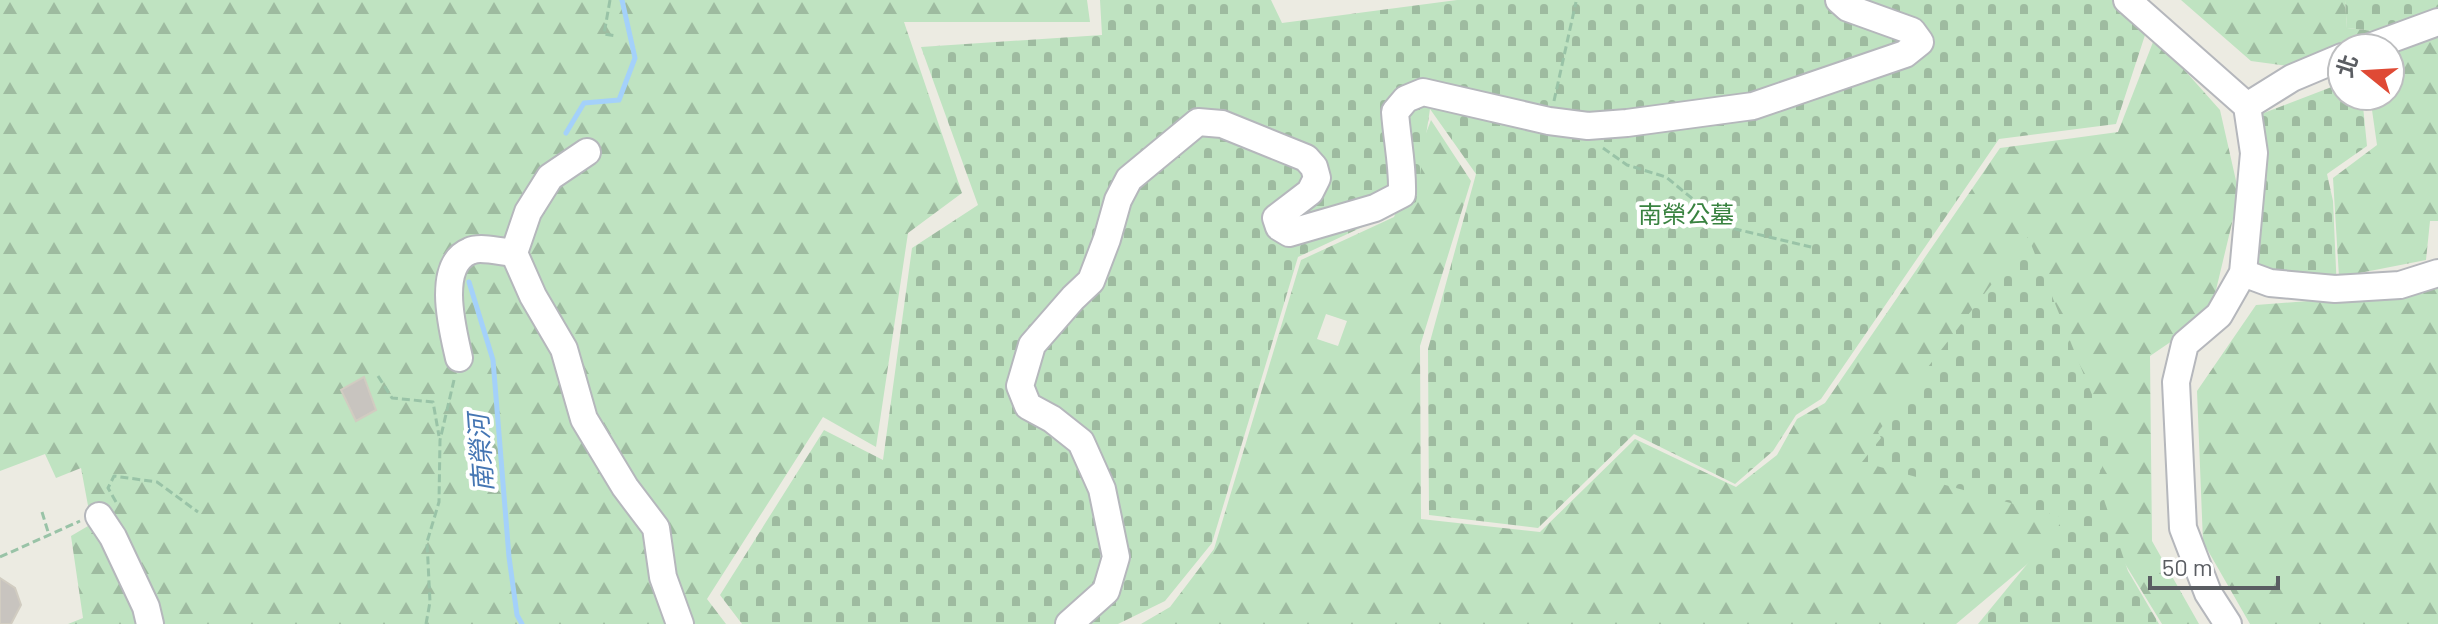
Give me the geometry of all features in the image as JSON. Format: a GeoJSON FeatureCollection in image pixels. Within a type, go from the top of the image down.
{"type":"FeatureCollection","features":[{"type":"Feature","properties":{"kind":"lane"},"geometry":{"type":"LineString","coordinates":[[1069,624],[1106,591],[1116,557],[1102,489],[1081,442],[1052,419],[1028,406],[1020,386],[1032,345],[1091,281],[1118,200],[1129,179],[1198,122],[1222,124],[1306,158],[1314,167],[1317,178],[1310,192],[1276,218],[1279,227],[1289,233],[1375,208],[1402,194],[1403,168],[1395,112],[1406,99],[1423,92],[1549,121],[1588,126],[1753,106],[1905,54],[1920,42],[1912,31],[1848,8],[1839,0]]}},
{"type":"Feature","properties":{"kind":"lane"},"geometry":{"type":"LineString","coordinates":[[2127,0],[2247,106],[2254,153],[2243,273],[2219,315],[2185,344],[2176,382],[2183,528],[2208,593],[2228,624]]}},
{"type":"Feature","properties":{"kind":"lane"},"geometry":{"type":"LineString","coordinates":[[2406,34],[2438,22]]}},
{"type":"Feature","properties":{"kind":"lane"},"geometry":{"type":"LineString","coordinates":[[2247,106],[2292,78],[2326,64]]}},
{"type":"Feature","properties":{"kind":"lane"},"geometry":{"type":"LineString","coordinates":[[587,152],[550,177],[528,212],[514,253],[533,296],[564,349],[584,419],[625,487],[656,528],[663,577],[680,624]]}},
{"type":"Feature","properties":{"kind":"lane"},"geometry":{"type":"LineString","coordinates":[[459,358],[449,312],[452,270],[458,259],[471,250],[514,253]]}},
{"type":"Feature","properties":{"kind":"lane"},"geometry":{"type":"LineString","coordinates":[[2243,273],[2270,283],[2335,289],[2400,285],[2438,273]]}},
{"type":"Feature","properties":{"kind":"lane"},"geometry":{"type":"LineString","coordinates":[[107,508],[113,537],[146,607],[150,624]]}},
{"type":"Feature","properties":{"kind":"path"},"geometry":{"type":"LineString","coordinates":[[610,0],[604,34],[616,36]]}},
{"type":"Feature","properties":{"kind":"path"},"geometry":{"type":"LineString","coordinates":[[1549,121],[1576,2]]}},
{"type":"Feature","properties":{"kind":"path"},"geometry":{"type":"LineString","coordinates":[[1588,126],[1593,140],[1627,165],[1666,177],[1727,227],[1811,247]]}},
{"type":"Feature","properties":{"kind":"path"},"geometry":{"type":"LineString","coordinates":[[440,440],[459,358]]}},
{"type":"Feature","properties":{"kind":"path"},"geometry":{"type":"LineString","coordinates":[[378,376],[392,398],[433,402],[440,440],[439,502],[427,542],[430,602],[426,624]]}},
{"type":"Feature","properties":{"kind":"path"},"geometry":{"type":"LineString","coordinates":[[0,557],[107,508],[108,488],[114,476],[157,482],[198,512]]}},
{"type":"Feature","properties":{"kind":"path"},"geometry":{"type":"LineString","coordinates":[[42,512],[49,535]]}},
{"type":"Feature","properties":{"kind":"green space"},"geometry":{"type":"Polygon","coordinates":[[[0,0],[1087,0],[1090,22],[904,22],[962,193],[908,233],[876,447],[823,417],[707,599],[726,624],[68,624],[83,618],[71,536],[88,526],[89,511],[81,468],[56,478],[45,454],[0,471],[0,0]]]}},
{"type":"Feature","properties":{"kind":"green space","name":"南榮公墓"},"geometry":{"type":"Polygon","coordinates":[[[1100,0],[1271,0],[1282,23],[1457,0],[2114,0],[2146,32],[2116,124],[1999,139],[1821,399],[1796,415],[1773,451],[1735,484],[1634,434],[1538,528],[1429,515],[1428,349],[1476,174],[1430,109],[1416,202],[1298,257],[1212,543],[1165,601],[1118,624],[742,624],[720,595],[824,430],[883,460],[912,248],[978,205],[921,47],[1102,35],[1100,0]]]}},
{"type":"Feature","properties":{"kind":"green space"},"geometry":{"type":"Polygon","coordinates":[[[2181,0],[2345,0],[2347,28],[2383,32],[2326,32],[2326,71],[2251,61],[2181,0]]]}},
{"type":"Feature","properties":{"kind":"green space"},"geometry":{"type":"Polygon","coordinates":[[[2345,0],[2438,0],[2438,38],[2406,34],[2406,32],[2347,28],[2345,0]]]}},
{"type":"Feature","properties":{"kind":"green space"},"geometry":{"type":"Polygon","coordinates":[[[2406,34],[2438,38],[2438,221],[2430,221],[2426,260],[2339,277],[2333,178],[2377,145],[2372,112],[2406,112],[2406,34]]]}},
{"type":"Feature","properties":{"kind":"green space"},"geometry":{"type":"Polygon","coordinates":[[[2155,37],[2220,110],[2239,194],[2210,315],[2150,356],[2152,541],[2199,624],[2162,624],[2092,510],[1956,624],[1141,624],[1170,607],[1214,549],[1301,260],[1394,217],[1431,120],[1471,181],[1420,346],[1421,519],[1540,532],[1635,439],[1736,487],[1777,455],[1797,419],[1825,403],[2000,148],[2118,132],[2155,37]],[[1326,314],[1317,339],[1338,346],[1347,321],[1326,314]]]}},
{"type":"Feature","properties":{"kind":"green space"},"geometry":{"type":"Polygon","coordinates":[[[2326,89],[2326,112],[2364,112],[2367,146],[2327,174],[2333,201],[2337,291],[2260,287],[2251,263],[2266,172],[2261,114],[2326,89]]]}},
{"type":"Feature","properties":{"kind":"green space"},"geometry":{"type":"Polygon","coordinates":[[[2028,237],[2112,444],[2097,479],[2128,571],[2159,624],[1978,624],[2065,518],[1862,462],[1881,438],[1878,432],[2028,237]]]}},
{"type":"Feature","properties":{"kind":"green space"},"geometry":{"type":"Polygon","coordinates":[[[2438,277],[2438,624],[2250,624],[2203,542],[2197,391],[2256,305],[2374,296],[2438,277]]]}},
{"type":"Feature","properties":{"kind":"building"},"geometry":{"type":"Polygon","coordinates":[[[364,377],[376,410],[356,421],[341,390],[364,377]]]}},
{"type":"Feature","properties":{"kind":"building"},"geometry":{"type":"Polygon","coordinates":[[[0,578],[15,588],[21,605],[11,624],[0,624],[0,578]]]}},
{"type":"Feature","properties":{"kind":"waterway","name":"南榮河"},"geometry":{"type":"LineString","coordinates":[[566,133],[584,103],[619,100],[635,58],[622,0]]}},
{"type":"Feature","properties":{"kind":"waterway","name":"南榮河"},"geometry":{"type":"LineString","coordinates":[[469,282],[493,360],[509,557],[517,615],[522,624]]}}]}
